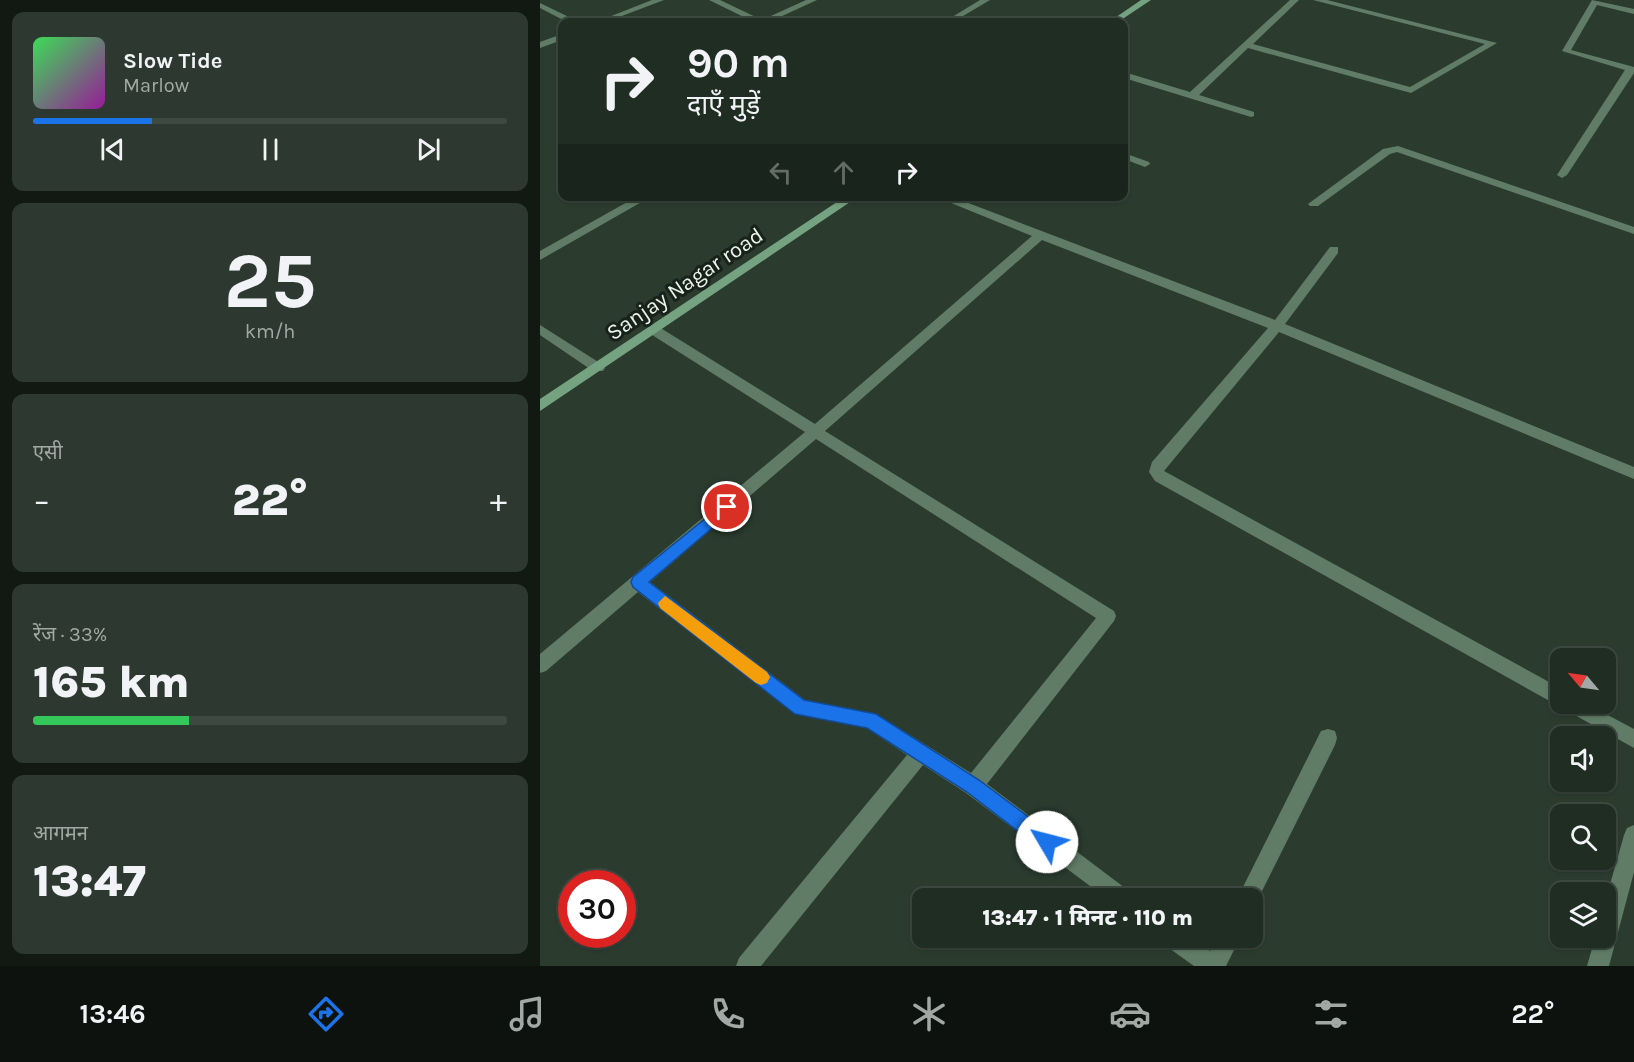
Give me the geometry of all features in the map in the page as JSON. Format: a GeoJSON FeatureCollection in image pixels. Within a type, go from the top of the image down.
{"type":"FeatureCollection","features":[{"type":"Feature","properties":{"kind":"street"},"geometry":{"type":"LineString","coordinates":[[611,18],[660,0]]}},
{"type":"Feature","properties":{"kind":"street"},"geometry":{"type":"LineString","coordinates":[[713,0],[752,18]]}},
{"type":"Feature","properties":{"kind":"street"},"geometry":{"type":"LineString","coordinates":[[770,18],[813,0]]}},
{"type":"Feature","properties":{"kind":"street"},"geometry":{"type":"LineString","coordinates":[[955,18],[986,0]]}},
{"type":"Feature","properties":{"kind":"street"},"geometry":{"type":"LineString","coordinates":[[1119,18],[1147,0]]}},
{"type":"Feature","properties":{"kind":"street"},"geometry":{"type":"LineString","coordinates":[[1192,96],[1295,0]]}},
{"type":"Feature","properties":{"kind":"street"},"geometry":{"type":"LineString","coordinates":[[1247,45],[1412,90],[1493,43],[1317,0]]}},
{"type":"Feature","properties":{"kind":"street"},"geometry":{"type":"LineString","coordinates":[[1562,175],[1633,69],[1566,51],[1595,1],[1634,12]]}},
{"type":"Feature","properties":{"kind":"street"},"geometry":{"type":"LineString","coordinates":[[540,4],[565,18]]}},
{"type":"Feature","properties":{"kind":"street"},"geometry":{"type":"LineString","coordinates":[[540,45],[558,38]]}},
{"type":"Feature","properties":{"kind":"street"},"geometry":{"type":"LineString","coordinates":[[1128,76],[1251,114]]}},
{"type":"Feature","properties":{"kind":"street"},"geometry":{"type":"LineString","coordinates":[[1314,204],[1387,151],[1398,149],[1634,231]]}},
{"type":"Feature","properties":{"kind":"street"},"geometry":{"type":"LineString","coordinates":[[1128,158],[1145,164]]}},
{"type":"Feature","properties":{"kind":"street"},"geometry":{"type":"LineString","coordinates":[[627,201],[633,204]]}},
{"type":"Feature","properties":{"kind":"street"},"geometry":{"type":"LineString","coordinates":[[540,256],[638,201]]}},
{"type":"Feature","properties":{"kind":"street","name":"Sanjay Nagar road"},"geometry":{"type":"LineString","coordinates":[[540,406],[847,201]]}},
{"type":"Feature","properties":{"kind":"street"},"geometry":{"type":"LineString","coordinates":[[952,201],[1277,326],[1634,473]]}},
{"type":"Feature","properties":{"kind":"street"},"geometry":{"type":"LineString","coordinates":[[540,665],[816,431],[1040,236]]}},
{"type":"Feature","properties":{"kind":"street"},"geometry":{"type":"LineString","coordinates":[[1334,250],[1277,326],[1157,466],[1156,472],[1160,477],[1550,692]]}},
{"type":"Feature","properties":{"kind":"street"},"geometry":{"type":"LineString","coordinates":[[540,329],[598,368]]}},
{"type":"Feature","properties":{"kind":"street"},"geometry":{"type":"LineString","coordinates":[[654,330],[1108,616],[973,786]]}},
{"type":"Feature","properties":{"kind":"street"},"geometry":{"type":"LineString","coordinates":[[638,582],[801,708],[870,720],[973,786],[1109,888]]}},
{"type":"Feature","properties":{"kind":"street"},"geometry":{"type":"LineString","coordinates":[[1588,714],[1634,739]]}},
{"type":"Feature","properties":{"kind":"street"},"geometry":{"type":"LineString","coordinates":[[1253,888],[1328,738]]}},
{"type":"Feature","properties":{"kind":"street"},"geometry":{"type":"LineString","coordinates":[[747,966],[921,753]]}},
{"type":"Feature","properties":{"kind":"street"},"geometry":{"type":"LineString","coordinates":[[1598,966],[1634,835]]}},
{"type":"Feature","properties":{"kind":"street"},"geometry":{"type":"LineString","coordinates":[[1188,948],[1213,966],[1223,948]]}},
{"type":"Feature","properties":{"kind":"slow traffic"},"geometry":{"type":"LineString","coordinates":[[665,603],[761,677]]}},
{"type":"Feature","properties":{"kind":"route"},"geometry":{"type":"LineString","coordinates":[[727,507],[638,582],[801,708],[870,720],[973,786],[1047,842]]}}]}
